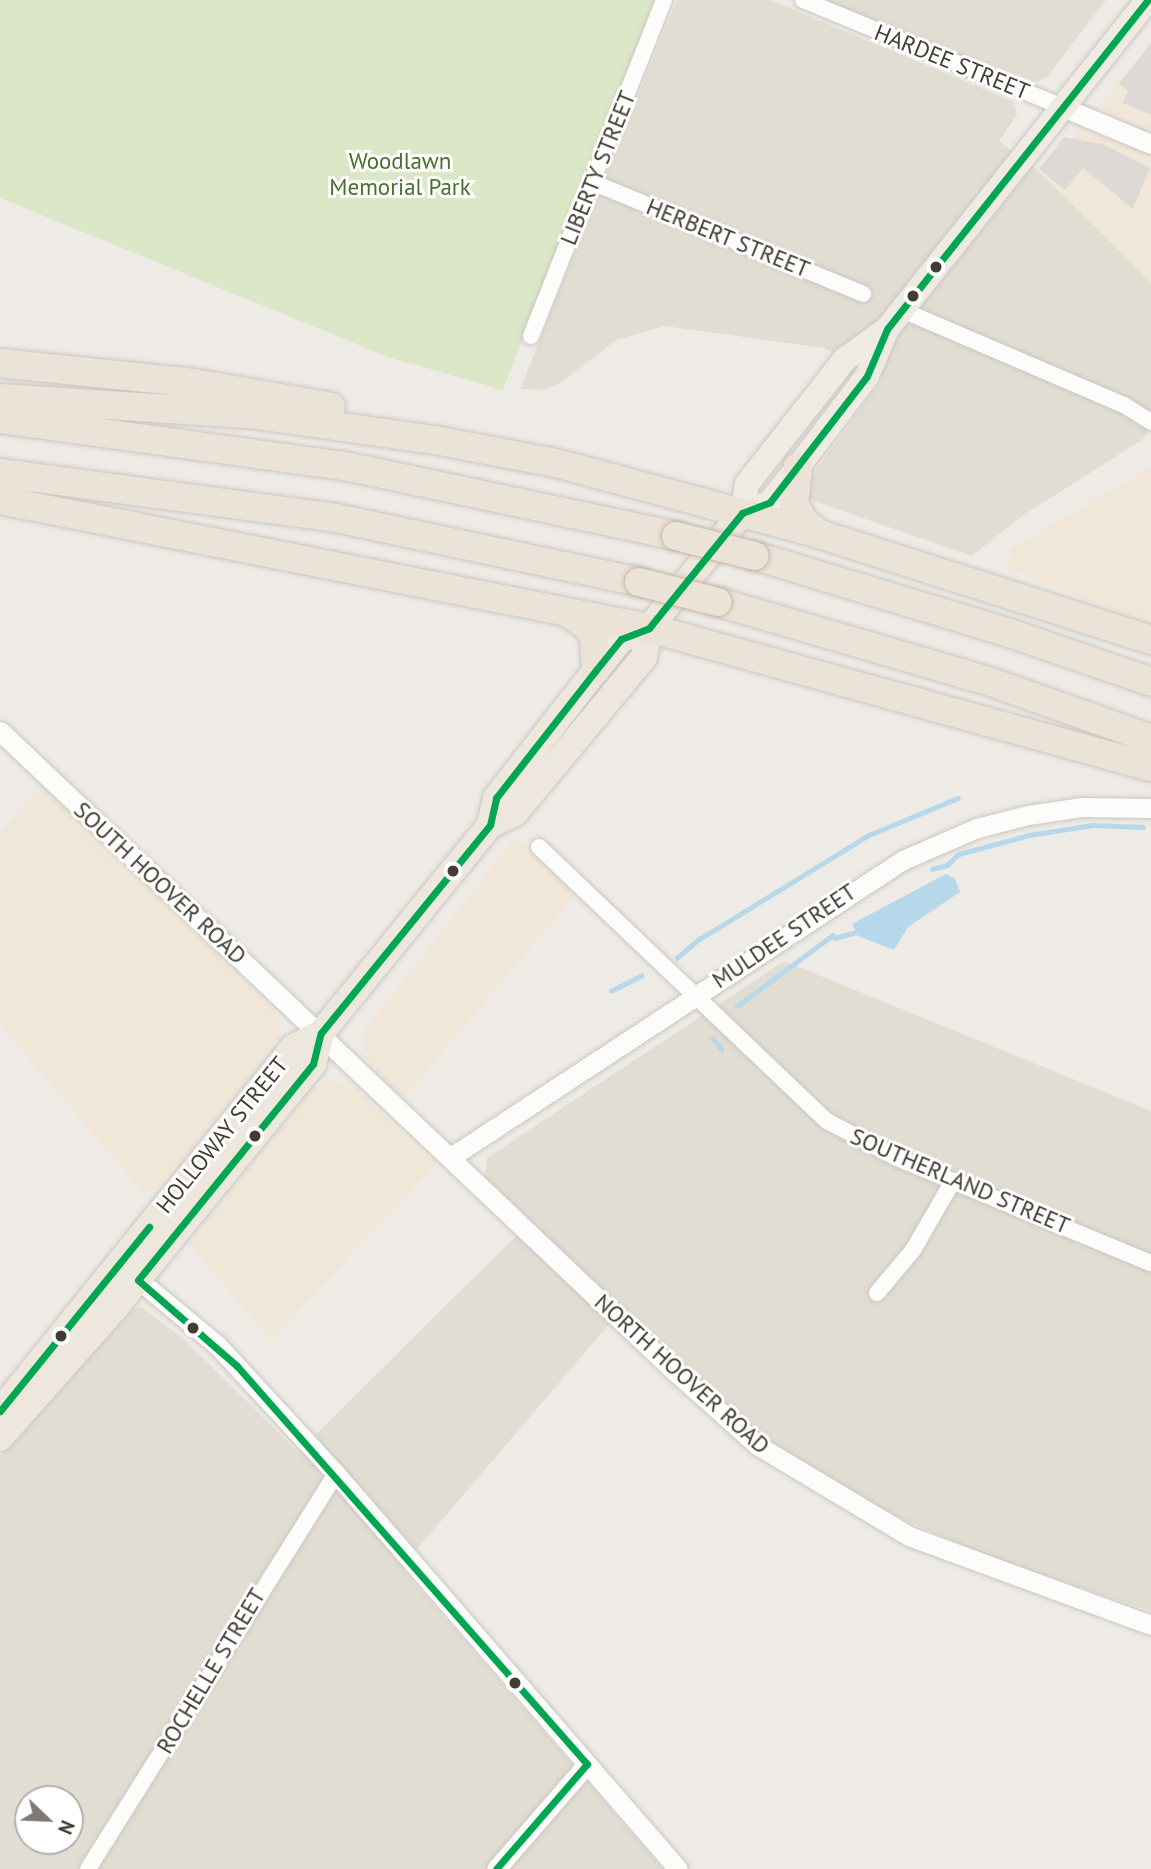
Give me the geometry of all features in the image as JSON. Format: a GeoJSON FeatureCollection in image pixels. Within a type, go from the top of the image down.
{"type":"FeatureCollection","features":[{"type":"Feature","properties":{"kind":"highway"},"geometry":{"type":"LineString","coordinates":[[0,363],[144,377],[267,395],[407,424],[495,451]]}},
{"type":"Feature","properties":{"kind":"highway"},"geometry":{"type":"LineString","coordinates":[[0,398],[250,414],[495,451],[616,477],[819,534],[1151,640]]}},
{"type":"Feature","properties":{"kind":"highway"},"geometry":{"type":"LineString","coordinates":[[0,419],[345,466],[676,536],[755,556],[1007,632],[1151,682]]}},
{"type":"Feature","properties":{"kind":"highway"},"geometry":{"type":"LineString","coordinates":[[798,467],[794,503],[803,520],[819,534]]}},
{"type":"Feature","properties":{"kind":"highway"},"geometry":{"type":"LineString","coordinates":[[0,473],[336,518],[639,582],[718,602],[965,674],[1151,739]]}},
{"type":"Feature","properties":{"kind":"highway"},"geometry":{"type":"LineString","coordinates":[[0,500],[649,628],[1151,767]]}},
{"type":"Feature","properties":{"kind":"highway","name":"HOLLOWAY STREET"},"geometry":{"type":"LineString","coordinates":[[490,825],[496,798],[621,639],[649,628],[742,513]]}},
{"type":"Feature","properties":{"kind":"highway"},"geometry":{"type":"LineString","coordinates":[[566,613],[591,630],[596,670]]}},
{"type":"Feature","properties":{"kind":"highway","name":"HOLLOWAY STREET"},"geometry":{"type":"LineString","coordinates":[[0,1411],[313,1064],[321,1033],[490,825],[515,813],[645,657],[649,628]]}},
{"type":"Feature","properties":{"kind":"highway","name":"HOLLOWAY STREET"},"geometry":{"type":"LineString","coordinates":[[0,1438],[129,1271]]}},
{"type":"Feature","properties":{"kind":"main road","name":"HOLLOWAY STREET"},"geometry":{"type":"LineString","coordinates":[[742,513],[770,502],[798,467],[866,376],[895,319],[1148,0]]}},
{"type":"Feature","properties":{"kind":"main road","name":"HOLLOWAY STREET"},"geometry":{"type":"LineString","coordinates":[[742,513],[747,484],[845,359],[895,319]]}},
{"type":"Feature","properties":{"kind":"street","name":"LIBERTY STREET"},"geometry":{"type":"LineString","coordinates":[[531,336],[594,183],[664,0]]}},
{"type":"Feature","properties":{"kind":"street","name":"HARDEE STREET"},"geometry":{"type":"LineString","coordinates":[[803,0],[1062,107]]}},
{"type":"Feature","properties":{"kind":"street"},"geometry":{"type":"LineString","coordinates":[[1062,107],[1151,144]]}},
{"type":"Feature","properties":{"kind":"street","name":"HERBERT STREET"},"geometry":{"type":"LineString","coordinates":[[594,183],[863,294]]}},
{"type":"Feature","properties":{"kind":"street"},"geometry":{"type":"LineString","coordinates":[[895,319],[1112,399],[1151,422]]}},
{"type":"Feature","properties":{"kind":"street","name":"SOUTH HOOVER ROAD"},"geometry":{"type":"LineString","coordinates":[[0,731],[321,1033]]}},
{"type":"Feature","properties":{"kind":"street","name":"MULDEE STREET"},"geometry":{"type":"LineString","coordinates":[[451,1157],[880,873],[952,837],[1055,810],[1151,808]]}},
{"type":"Feature","properties":{"kind":"street","name":"SOUTHERLAND STREET"},"geometry":{"type":"LineString","coordinates":[[539,847],[827,1121],[870,1145],[1151,1263]]}},
{"type":"Feature","properties":{"kind":"street","name":"NORTH HOOVER ROAD"},"geometry":{"type":"LineString","coordinates":[[321,1033],[671,1368],[786,1465],[909,1536],[1151,1625]]}},
{"type":"Feature","properties":{"kind":"street"},"geometry":{"type":"LineString","coordinates":[[877,1293],[913,1250],[954,1181]]}},
{"type":"Feature","properties":{"kind":"street"},"geometry":{"type":"LineString","coordinates":[[129,1271],[218,1346],[336,1474],[678,1869]]}},
{"type":"Feature","properties":{"kind":"street","name":"ROCHELLE STREET"},"geometry":{"type":"LineString","coordinates":[[89,1869],[336,1474]]}},
{"type":"Feature","properties":{"kind":"street"},"geometry":{"type":"LineString","coordinates":[[496,1869],[587,1764]]}},
{"type":"Feature","properties":{"kind":"shaded area"},"geometry":{"type":"Polygon","coordinates":[[[677,0],[770,0],[1014,102],[1017,115],[999,141],[1043,175],[1151,282],[1151,427],[1142,440],[1019,518],[972,556],[808,499],[811,477],[883,378],[824,348],[665,326],[616,340],[562,382],[543,390],[520,389],[677,0]]]}},
{"type":"Feature","properties":{"kind":"shaded area"},"geometry":{"type":"Polygon","coordinates":[[[826,0],[1106,0],[1047,77],[1037,82],[937,47],[826,0]]]}},
{"type":"Feature","properties":{"kind":"shaded area"},"geometry":{"type":"Polygon","coordinates":[[[1151,42],[1151,282],[1043,175],[1151,42]]]}},
{"type":"Feature","properties":{"kind":"shaded area"},"geometry":{"type":"Polygon","coordinates":[[[1151,43],[1151,115],[1123,103],[1128,91],[1119,84],[1151,43]]]}},
{"type":"Feature","properties":{"kind":"shaded area"},"geometry":{"type":"Polygon","coordinates":[[[1064,137],[1102,144],[1150,168],[1133,209],[1083,168],[1065,190],[1039,169],[1064,137]]]}},
{"type":"Feature","properties":{"kind":"shaded area"},"geometry":{"type":"Polygon","coordinates":[[[1151,466],[1151,625],[1007,569],[1011,549],[1151,466]]]}},
{"type":"Feature","properties":{"kind":"shaded area"},"geometry":{"type":"Polygon","coordinates":[[[42,786],[272,1006],[279,1019],[280,1037],[167,1179],[145,1195],[0,1025],[0,831],[42,786]]]}},
{"type":"Feature","properties":{"kind":"shaded area"},"geometry":{"type":"Polygon","coordinates":[[[515,837],[575,895],[404,1098],[367,1062],[362,1033],[515,837]]]}},
{"type":"Feature","properties":{"kind":"shaded area"},"geometry":{"type":"Polygon","coordinates":[[[784,961],[1151,1111],[1151,1611],[986,1556],[861,1500],[758,1433],[622,1309],[401,1568],[663,1869],[0,1869],[0,1456],[133,1309],[141,1307],[184,1339],[298,1452],[531,1221],[485,1176],[487,1158],[784,961]]]}},
{"type":"Feature","properties":{"kind":"shaded area"},"geometry":{"type":"Polygon","coordinates":[[[330,1079],[354,1087],[437,1163],[271,1341],[189,1244],[311,1090],[330,1079]]]}},
{"type":"Feature","properties":{"kind":"green space","name":"Woodlawn Memorial Park"},"geometry":{"type":"Polygon","coordinates":[[[0,0],[655,0],[503,390],[388,357],[0,198],[0,0]]]}},
{"type":"Feature","properties":{"kind":"water"},"geometry":{"type":"Polygon","coordinates":[[[946,874],[955,879],[960,892],[908,927],[894,950],[858,936],[852,924],[946,874]]]}},
{"type":"Feature","properties":{"kind":"waterway"},"geometry":{"type":"LineString","coordinates":[[677,958],[698,940],[869,835],[958,798]]}},
{"type":"Feature","properties":{"kind":"waterway"},"geometry":{"type":"LineString","coordinates":[[932,869],[947,865],[959,854],[1029,835],[1092,825],[1143,827]]}},
{"type":"Feature","properties":{"kind":"waterway"},"geometry":{"type":"LineString","coordinates":[[835,938],[856,932]]}},
{"type":"Feature","properties":{"kind":"waterway"},"geometry":{"type":"LineString","coordinates":[[737,1006],[833,935]]}},
{"type":"Feature","properties":{"kind":"waterway"},"geometry":{"type":"LineString","coordinates":[[611,991],[641,976]]}},
{"type":"Feature","properties":{"kind":"waterway"},"geometry":{"type":"LineString","coordinates":[[713,1038],[722,1050]]}},
{"type":"Feature","properties":{"kind":"transit line"},"geometry":{"type":"LineString","coordinates":[[496,1869],[587,1764],[237,1366],[138,1280],[313,1064],[321,1033],[490,825],[496,798],[596,670],[621,639],[649,628],[742,513],[770,502],[867,376],[887,329],[1148,0]]}},
{"type":"Feature","properties":{"kind":"transit line"},"geometry":{"type":"LineString","coordinates":[[0,1411],[149,1227]]}}]}
